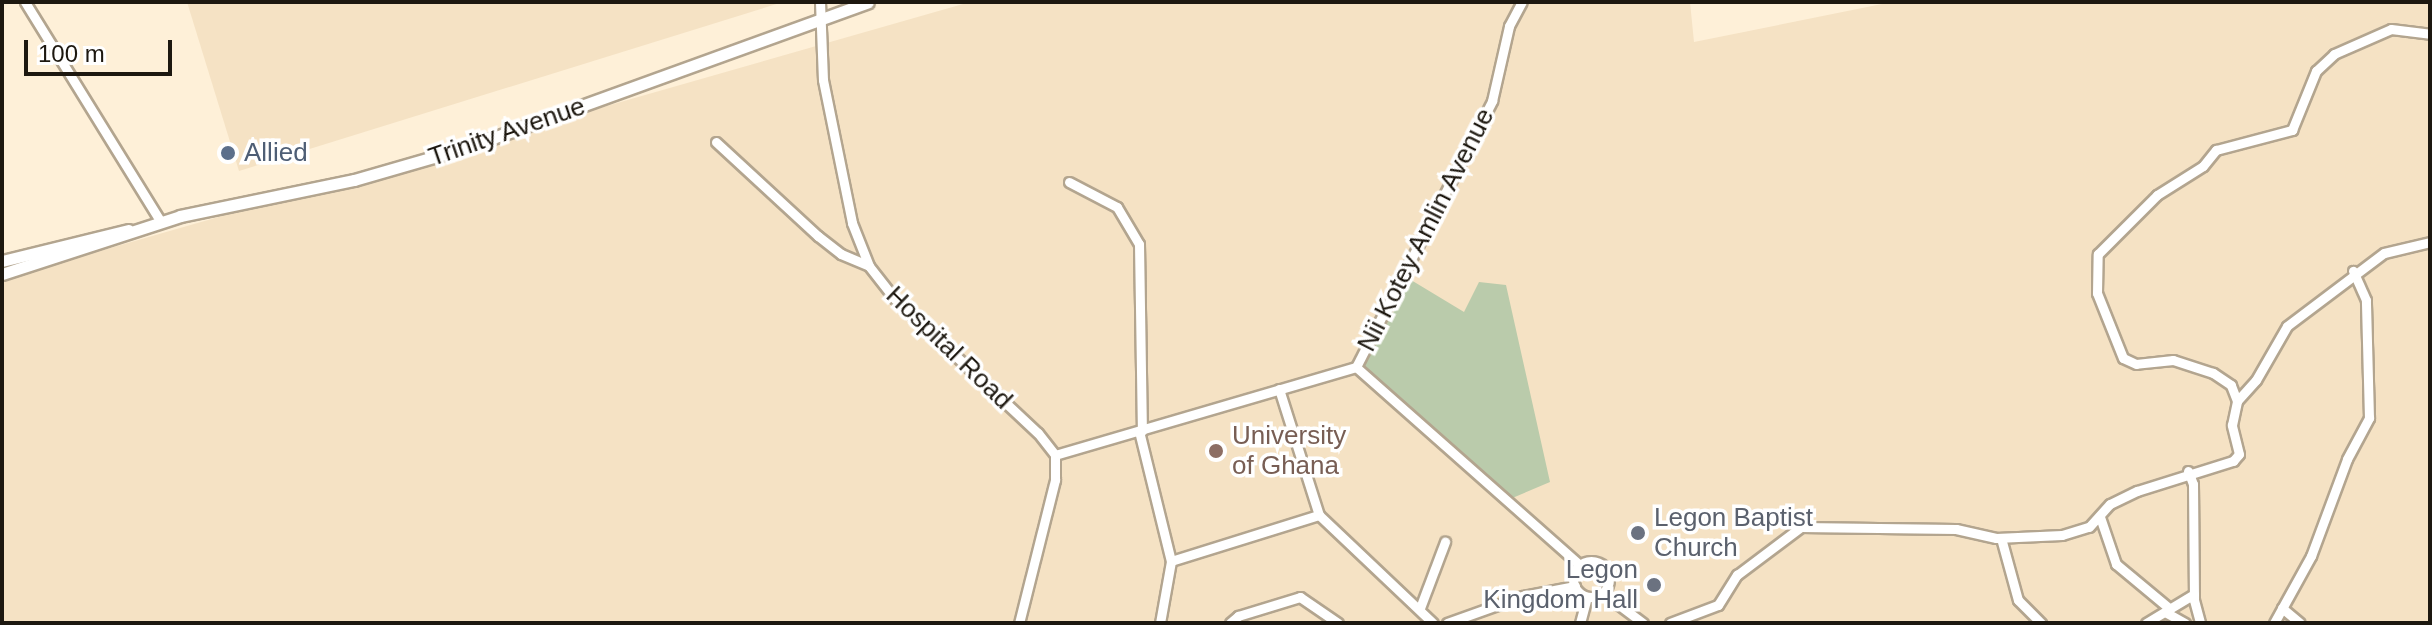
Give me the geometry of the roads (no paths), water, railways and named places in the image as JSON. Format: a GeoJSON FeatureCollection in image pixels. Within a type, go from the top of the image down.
{"type":"FeatureCollection","features":[{"type":"Feature","properties":{"kind":"street"},"geometry":{"type":"LineString","coordinates":[[25,2],[161,222]]}},
{"type":"Feature","properties":{"kind":"street","name":"Hospital Road"},"geometry":{"type":"LineString","coordinates":[[820,2],[823,80],[841,178],[869,266],[894,298],[1038,433],[1055,455]]}},
{"type":"Feature","properties":{"kind":"street","name":"Trinity Avenue"},"geometry":{"type":"LineString","coordinates":[[2,274],[161,222],[354,180],[457,150],[822,16],[868,2]]}},
{"type":"Feature","properties":{"kind":"street","name":"Nii Kotey Amlin Avenue"},"geometry":{"type":"LineString","coordinates":[[1356,367],[1492,101],[1509,26],[1522,2]]}},
{"type":"Feature","properties":{"kind":"street"},"geometry":{"type":"LineString","coordinates":[[2237,401],[2231,385],[2213,373],[2173,360],[2136,364],[2123,358],[2097,293],[2098,254],[2157,195],[2203,166],[2216,150],[2292,130],[2316,71],[2334,54],[2391,29],[2430,34]]}},
{"type":"Feature","properties":{"kind":"street"},"geometry":{"type":"LineString","coordinates":[[716,142],[829,245],[869,266]]}},
{"type":"Feature","properties":{"kind":"street"},"geometry":{"type":"LineString","coordinates":[[1069,182],[1117,207],[1139,244],[1141,431],[1171,561],[1160,623]]}},
{"type":"Feature","properties":{"kind":"street","name":"Trinity Avenue"},"geometry":{"type":"LineString","coordinates":[[2,261],[101,234],[136,231]]}},
{"type":"Feature","properties":{"kind":"street"},"geometry":{"type":"LineString","coordinates":[[1670,623],[1718,605],[1737,575],[1801,527],[1956,529],[2001,538],[2062,535],[2089,527],[2114,501],[2188,471],[2233,461],[2239,454],[2232,425],[2237,401],[2256,380],[2287,326],[2353,271],[2384,253],[2430,242]]}},
{"type":"Feature","properties":{"kind":"street"},"geometry":{"type":"LineString","coordinates":[[2274,623],[2311,556],[2347,459],[2369,418],[2366,300],[2353,271]]}},
{"type":"Feature","properties":{"kind":"street"},"geometry":{"type":"LineString","coordinates":[[1019,623],[1055,480],[1055,455],[1356,367],[1580,565]]}},
{"type":"Feature","properties":{"kind":"street"},"geometry":{"type":"LineString","coordinates":[[1279,389],[1319,515],[1433,623]]}},
{"type":"Feature","properties":{"kind":"street"},"geometry":{"type":"LineString","coordinates":[[2188,471],[2193,484],[2194,594],[2200,623]]}},
{"type":"Feature","properties":{"kind":"street"},"geometry":{"type":"LineString","coordinates":[[1171,561],[1319,515]]}},
{"type":"Feature","properties":{"kind":"street"},"geometry":{"type":"LineString","coordinates":[[2100,517],[2116,564],[2167,611],[2185,623]]}},
{"type":"Feature","properties":{"kind":"street"},"geometry":{"type":"LineString","coordinates":[[2001,538],[2018,600],[2041,623]]}},
{"type":"Feature","properties":{"kind":"street"},"geometry":{"type":"LineString","coordinates":[[1420,608],[1445,542]]}},
{"type":"Feature","properties":{"kind":"street"},"geometry":{"type":"LineString","coordinates":[[1580,565],[1596,562],[1605,567],[1609,584],[1603,593],[1587,597]]}},
{"type":"Feature","properties":{"kind":"street"},"geometry":{"type":"LineString","coordinates":[[1575,586],[1580,565]]}},
{"type":"Feature","properties":{"kind":"street"},"geometry":{"type":"LineString","coordinates":[[1575,586],[1587,597]]}},
{"type":"Feature","properties":{"kind":"street"},"geometry":{"type":"LineString","coordinates":[[1447,623],[1523,596],[1575,586]]}},
{"type":"Feature","properties":{"kind":"street"},"geometry":{"type":"LineString","coordinates":[[1603,593],[1643,623]]}},
{"type":"Feature","properties":{"kind":"street"},"geometry":{"type":"LineString","coordinates":[[2146,623],[2194,594]]}},
{"type":"Feature","properties":{"kind":"street"},"geometry":{"type":"LineString","coordinates":[[1230,623],[1238,616],[1300,597],[1338,623]]}},
{"type":"Feature","properties":{"kind":"street"},"geometry":{"type":"LineString","coordinates":[[1580,623],[1587,597]]}},
{"type":"Feature","properties":{"kind":"street"},"geometry":{"type":"LineString","coordinates":[[2282,608],[2300,623]]}},
{"type":"Feature","properties":{"kind":"place","name":"Allied"},"geometry":{"type":"Point","coordinates":[228,153]}},
{"type":"Feature","properties":{"kind":"place","name":"University of Ghana"},"geometry":{"type":"Point","coordinates":[1216,451]}},
{"type":"Feature","properties":{"kind":"place","name":"Legon Baptist Church"},"geometry":{"type":"Point","coordinates":[1638,533]}},
{"type":"Feature","properties":{"kind":"place","name":"Legon Kingdom Hall"},"geometry":{"type":"Point","coordinates":[1654,585]}}]}
